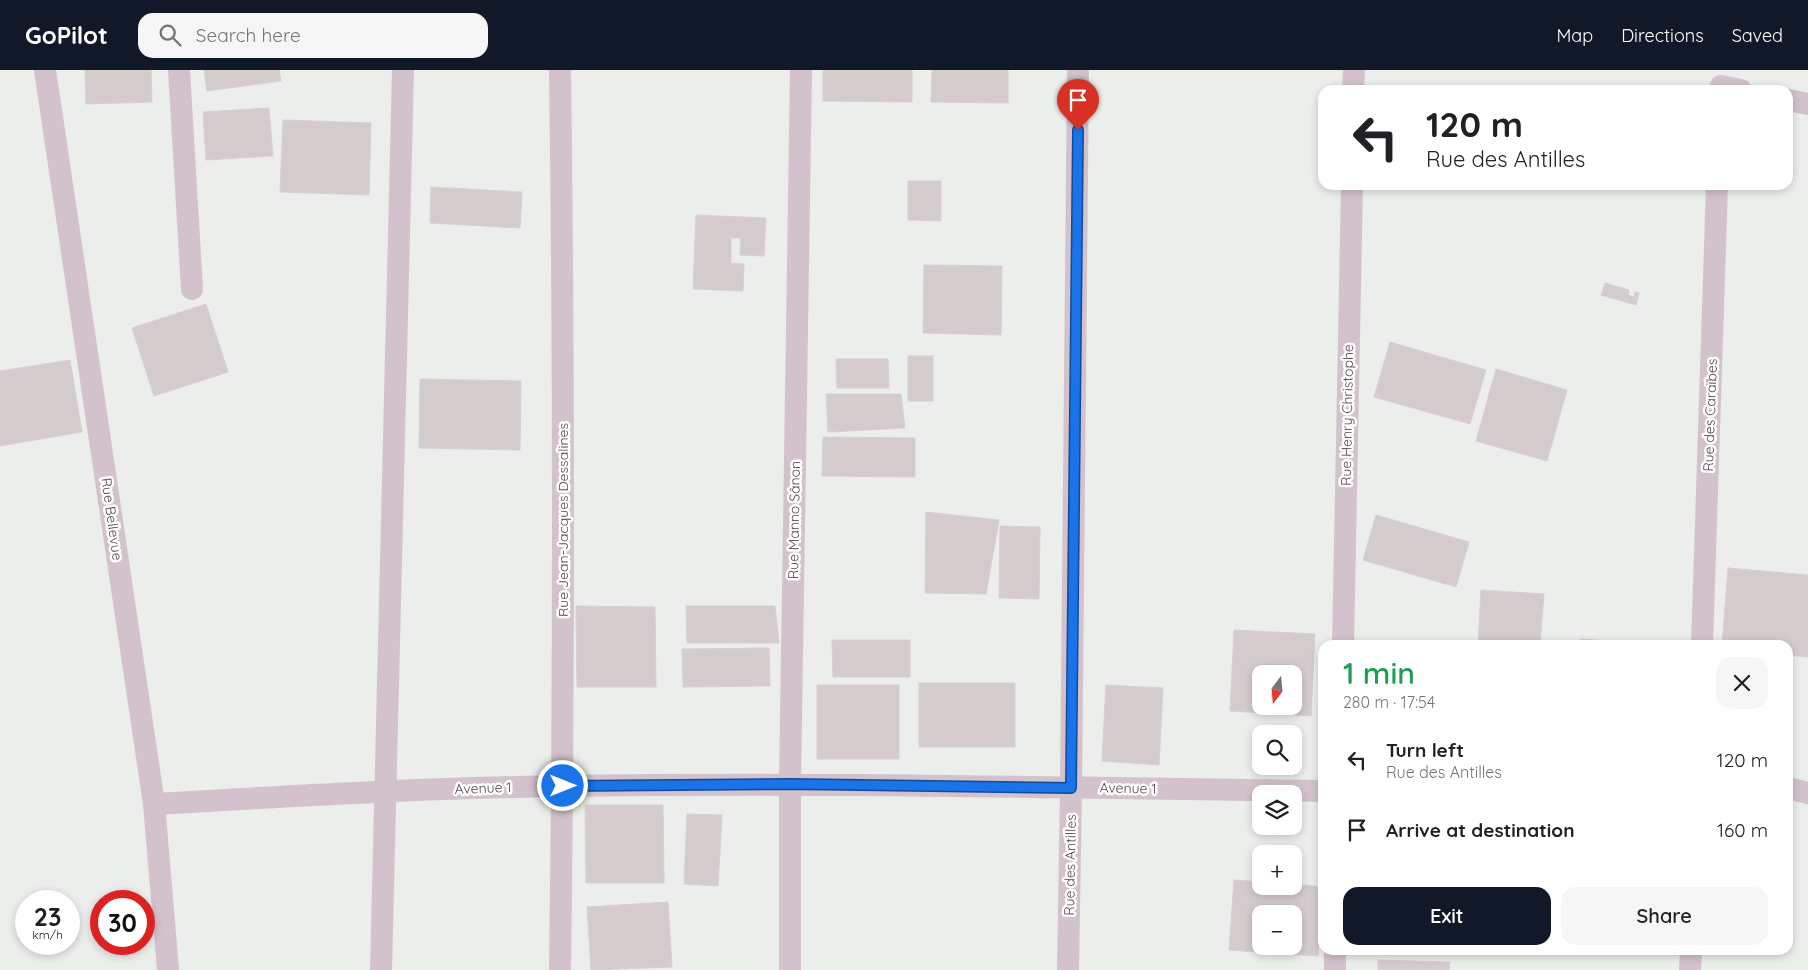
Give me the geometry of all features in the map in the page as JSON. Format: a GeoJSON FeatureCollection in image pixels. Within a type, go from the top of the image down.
{"type":"FeatureCollection","features":[{"type":"Feature","properties":{"kind":"street","name":"Rue Bellevue"},"geometry":{"type":"LineString","coordinates":[[45,70],[154,804],[168,970]]}},
{"type":"Feature","properties":{"kind":"street"},"geometry":{"type":"LineString","coordinates":[[179,70],[192,289]]}},
{"type":"Feature","properties":{"kind":"street"},"geometry":{"type":"LineString","coordinates":[[381,970],[402,70]]}},
{"type":"Feature","properties":{"kind":"street","name":"Rue Jean-Jacques Dessalines"},"geometry":{"type":"LineString","coordinates":[[560,70],[564,342],[563,786],[560,970]]}},
{"type":"Feature","properties":{"kind":"street","name":"Rue Manno Sânon"},"geometry":{"type":"LineString","coordinates":[[790,970],[790,784],[800,70]]}},
{"type":"Feature","properties":{"kind":"street","name":"Rue des Antilles"},"geometry":{"type":"LineString","coordinates":[[1068,970],[1078,70]]}},
{"type":"Feature","properties":{"kind":"street"},"geometry":{"type":"LineString","coordinates":[[1353,85],[1354,70]]}},
{"type":"Feature","properties":{"kind":"street"},"geometry":{"type":"LineString","coordinates":[[1793,101],[1808,104]]}},
{"type":"Feature","properties":{"kind":"street","name":"Rue Henry Christophe"},"geometry":{"type":"LineString","coordinates":[[1343,640],[1352,190]]}},
{"type":"Feature","properties":{"kind":"street","name":"Rue des Caraïbes"},"geometry":{"type":"LineString","coordinates":[[1702,640],[1717,190]]}},
{"type":"Feature","properties":{"kind":"street","name":"Avenue 1"},"geometry":{"type":"LineString","coordinates":[[154,804],[385,791],[563,786],[790,784],[1318,791]]}},
{"type":"Feature","properties":{"kind":"street"},"geometry":{"type":"LineString","coordinates":[[1793,789],[1808,793]]}},
{"type":"Feature","properties":{"kind":"street"},"geometry":{"type":"LineString","coordinates":[[1335,970],[1336,955]]}},
{"type":"Feature","properties":{"kind":"street"},"geometry":{"type":"LineString","coordinates":[[1690,970],[1691,955]]}},
{"type":"Feature","properties":{"kind":"building"},"geometry":{"type":"Polygon","coordinates":[[[85,70],[151,70],[152,102],[86,104],[85,70]]]}},
{"type":"Feature","properties":{"kind":"building"},"geometry":{"type":"Polygon","coordinates":[[[204,70],[279,70],[281,81],[207,91],[204,70]]]}},
{"type":"Feature","properties":{"kind":"building"},"geometry":{"type":"Polygon","coordinates":[[[823,70],[912,70],[912,102],[823,101],[823,70]]]}},
{"type":"Feature","properties":{"kind":"building"},"geometry":{"type":"Polygon","coordinates":[[[932,70],[1008,70],[1008,103],[931,102],[932,70]]]}},
{"type":"Feature","properties":{"kind":"building"},"geometry":{"type":"Polygon","coordinates":[[[269,108],[273,156],[206,160],[203,112],[269,108]]]}},
{"type":"Feature","properties":{"kind":"building"},"geometry":{"type":"Polygon","coordinates":[[[283,120],[371,123],[369,195],[280,192],[283,120]]]}},
{"type":"Feature","properties":{"kind":"building"},"geometry":{"type":"Polygon","coordinates":[[[908,181],[941,181],[941,221],[908,220],[908,181]]]}},
{"type":"Feature","properties":{"kind":"building"},"geometry":{"type":"Polygon","coordinates":[[[431,187],[522,192],[520,228],[430,223],[431,187]]]}},
{"type":"Feature","properties":{"kind":"building"},"geometry":{"type":"Polygon","coordinates":[[[696,215],[766,218],[764,256],[740,255],[741,238],[731,238],[731,263],[744,264],[743,291],[693,289],[696,215]]]}},
{"type":"Feature","properties":{"kind":"building"},"geometry":{"type":"Polygon","coordinates":[[[924,265],[1002,266],[1001,335],[923,333],[924,265]]]}},
{"type":"Feature","properties":{"kind":"building"},"geometry":{"type":"Polygon","coordinates":[[[1605,283],[1629,290],[1628,295],[1634,297],[1635,292],[1639,293],[1636,305],[1601,295],[1605,283]]]}},
{"type":"Feature","properties":{"kind":"building"},"geometry":{"type":"Polygon","coordinates":[[[206,304],[228,372],[154,396],[132,328],[206,304]]]}},
{"type":"Feature","properties":{"kind":"building"},"geometry":{"type":"Polygon","coordinates":[[[1390,342],[1486,370],[1470,424],[1374,397],[1390,342]]]}},
{"type":"Feature","properties":{"kind":"building"},"geometry":{"type":"Polygon","coordinates":[[[908,356],[933,356],[933,401],[908,401],[908,356]]]}},
{"type":"Feature","properties":{"kind":"building"},"geometry":{"type":"Polygon","coordinates":[[[836,359],[888,359],[889,388],[837,388],[836,359]]]}},
{"type":"Feature","properties":{"kind":"building"},"geometry":{"type":"Polygon","coordinates":[[[70,360],[82,432],[0,446],[0,371],[70,360]]]}},
{"type":"Feature","properties":{"kind":"building"},"geometry":{"type":"Polygon","coordinates":[[[1496,369],[1567,390],[1547,461],[1476,441],[1496,369]]]}},
{"type":"Feature","properties":{"kind":"building"},"geometry":{"type":"Polygon","coordinates":[[[420,379],[521,381],[520,450],[419,448],[420,379]]]}},
{"type":"Feature","properties":{"kind":"building"},"geometry":{"type":"Polygon","coordinates":[[[826,394],[901,394],[905,428],[828,432],[826,394]]]}},
{"type":"Feature","properties":{"kind":"building"},"geometry":{"type":"Polygon","coordinates":[[[823,437],[915,438],[915,477],[822,476],[823,437]]]}},
{"type":"Feature","properties":{"kind":"building"},"geometry":{"type":"Polygon","coordinates":[[[926,512],[999,520],[986,594],[925,593],[926,512]]]}},
{"type":"Feature","properties":{"kind":"building"},"geometry":{"type":"Polygon","coordinates":[[[1376,515],[1469,542],[1456,587],[1363,560],[1376,515]]]}},
{"type":"Feature","properties":{"kind":"building"},"geometry":{"type":"Polygon","coordinates":[[[1000,526],[1040,527],[1039,599],[999,598],[1000,526]]]}},
{"type":"Feature","properties":{"kind":"building"},"geometry":{"type":"Polygon","coordinates":[[[1728,568],[1808,575],[1808,657],[1793,656],[1793,640],[1722,640],[1728,568]]]}},
{"type":"Feature","properties":{"kind":"building"},"geometry":{"type":"Polygon","coordinates":[[[1481,590],[1544,594],[1540,640],[1478,640],[1481,590]]]}},
{"type":"Feature","properties":{"kind":"building"},"geometry":{"type":"Polygon","coordinates":[[[576,606],[655,607],[656,687],[577,687],[576,606]]]}},
{"type":"Feature","properties":{"kind":"building"},"geometry":{"type":"Polygon","coordinates":[[[686,606],[775,606],[779,643],[687,643],[686,606]]]}},
{"type":"Feature","properties":{"kind":"building"},"geometry":{"type":"Polygon","coordinates":[[[1234,630],[1315,634],[1311,716],[1295,715],[1302,715],[1302,665],[1252,665],[1252,712],[1230,711],[1234,630]]]}},
{"type":"Feature","properties":{"kind":"building"},"geometry":{"type":"Polygon","coordinates":[[[832,640],[910,640],[910,677],[833,677],[832,640]]]}},
{"type":"Feature","properties":{"kind":"building"},"geometry":{"type":"Polygon","coordinates":[[[769,648],[770,686],[683,687],[682,649],[769,648]]]}},
{"type":"Feature","properties":{"kind":"building"},"geometry":{"type":"Polygon","coordinates":[[[919,683],[1015,683],[1015,747],[919,747],[919,683]]]}},
{"type":"Feature","properties":{"kind":"building"},"geometry":{"type":"Polygon","coordinates":[[[817,685],[899,685],[899,759],[817,759],[817,685]]]}},
{"type":"Feature","properties":{"kind":"building"},"geometry":{"type":"Polygon","coordinates":[[[1106,685],[1163,688],[1159,765],[1102,761],[1106,685]]]}},
{"type":"Feature","properties":{"kind":"building"},"geometry":{"type":"Polygon","coordinates":[[[585,805],[663,805],[664,883],[586,883],[585,805]]]}},
{"type":"Feature","properties":{"kind":"building"},"geometry":{"type":"Polygon","coordinates":[[[687,814],[722,815],[718,886],[684,884],[687,814]]]}},
{"type":"Feature","properties":{"kind":"building"},"geometry":{"type":"Polygon","coordinates":[[[1234,880],[1252,881],[1252,895],[1302,895],[1302,885],[1318,887],[1318,955],[1302,955],[1302,905],[1252,905],[1252,952],[1229,950],[1234,880]]]}},
{"type":"Feature","properties":{"kind":"building"},"geometry":{"type":"Polygon","coordinates":[[[668,902],[672,967],[591,970],[587,907],[668,902]]]}},
{"type":"Feature","properties":{"kind":"building"},"geometry":{"type":"Polygon","coordinates":[[[1378,960],[1450,962],[1449,970],[1378,970],[1378,960]]]}},
{"type":"Feature","properties":{"kind":"route"},"geometry":{"type":"LineString","coordinates":[[563,786],[790,784],[1071,788],[1078,130]]}}]}
